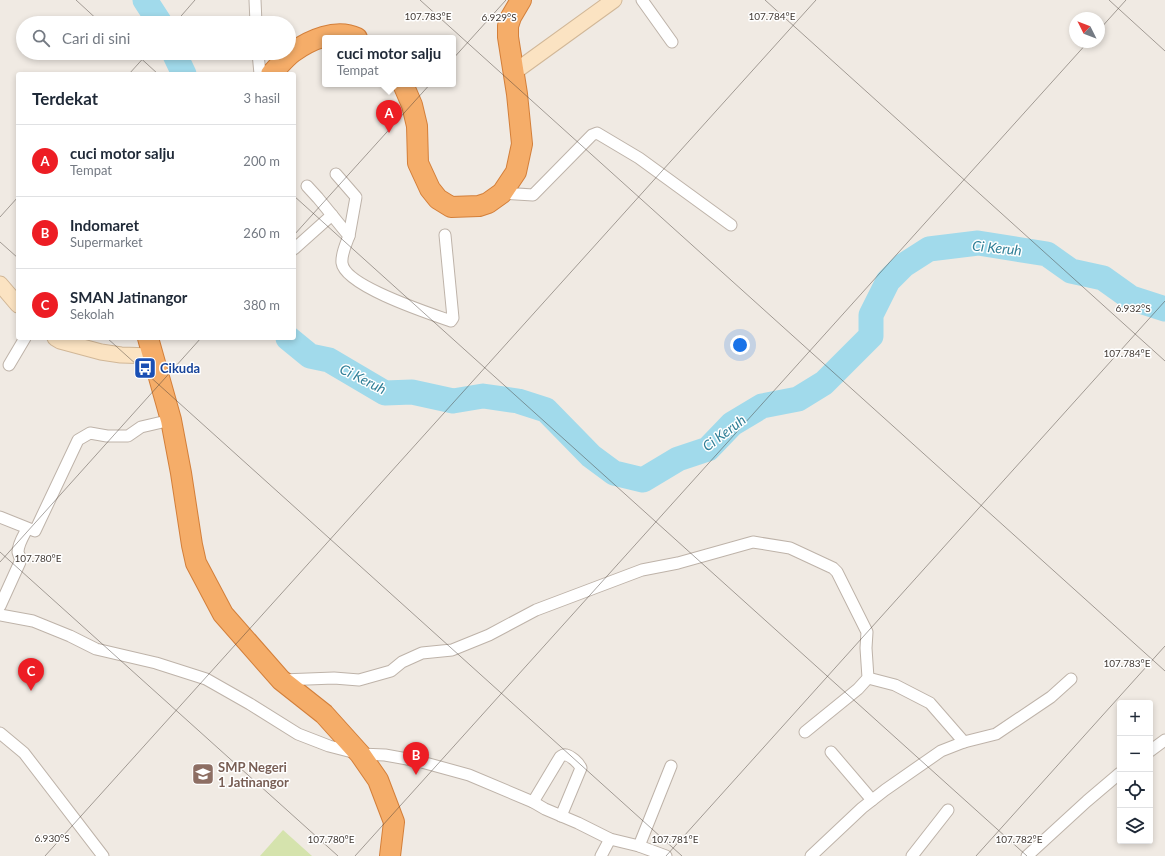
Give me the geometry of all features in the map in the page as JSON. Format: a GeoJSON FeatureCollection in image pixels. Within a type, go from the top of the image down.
{"type":"FeatureCollection","features":[{"type":"Feature","properties":{"kind":"highway"},"geometry":{"type":"LineString","coordinates":[[403,87],[412,105],[417,126],[418,163],[430,189],[438,199],[451,207],[479,206],[488,203],[502,193],[516,172],[522,144],[508,37],[508,26],[521,0]]}},
{"type":"Feature","properties":{"kind":"highway"},"geometry":{"type":"LineString","coordinates":[[332,35],[351,35]]}},
{"type":"Feature","properties":{"kind":"highway"},"geometry":{"type":"LineString","coordinates":[[296,50],[309,42],[322,37]]}},
{"type":"Feature","properties":{"kind":"highway"},"geometry":{"type":"LineString","coordinates":[[273,72],[284,60]]}},
{"type":"Feature","properties":{"kind":"highway"},"geometry":{"type":"LineString","coordinates":[[151,347],[171,420],[196,563],[223,614],[281,680],[324,714],[360,754],[378,780],[394,822],[390,856]]}},
{"type":"Feature","properties":{"kind":"street"},"geometry":{"type":"LineString","coordinates":[[255,0],[256,16]]}},
{"type":"Feature","properties":{"kind":"street"},"geometry":{"type":"LineString","coordinates":[[513,73],[614,0]]}},
{"type":"Feature","properties":{"kind":"street"},"geometry":{"type":"LineString","coordinates":[[642,0],[672,42]]}},
{"type":"Feature","properties":{"kind":"street"},"geometry":{"type":"LineString","coordinates":[[259,60],[260,72]]}},
{"type":"Feature","properties":{"kind":"street"},"geometry":{"type":"LineString","coordinates":[[502,193],[533,195],[592,135],[597,133],[639,158],[731,225]]}},
{"type":"Feature","properties":{"kind":"street"},"geometry":{"type":"LineString","coordinates":[[336,174],[356,197],[349,236],[343,252],[342,264],[347,272],[353,278],[394,300],[451,321],[453,318],[446,235]]}},
{"type":"Feature","properties":{"kind":"street"},"geometry":{"type":"LineString","coordinates":[[307,186],[349,236]]}},
{"type":"Feature","properties":{"kind":"street"},"geometry":{"type":"LineString","coordinates":[[296,246],[332,215]]}},
{"type":"Feature","properties":{"kind":"street"},"geometry":{"type":"LineString","coordinates":[[0,284],[16,303]]}},
{"type":"Feature","properties":{"kind":"street"},"geometry":{"type":"LineString","coordinates":[[9,364],[24,340]]}},
{"type":"Feature","properties":{"kind":"street"},"geometry":{"type":"LineString","coordinates":[[58,340],[101,352],[121,355],[151,347]]}},
{"type":"Feature","properties":{"kind":"street"},"geometry":{"type":"LineString","coordinates":[[0,517],[27,529],[36,531],[78,440],[90,433],[107,436],[128,436],[141,427],[171,420]]}},
{"type":"Feature","properties":{"kind":"street"},"geometry":{"type":"LineString","coordinates":[[0,606],[20,562],[18,552],[27,529]]}},
{"type":"Feature","properties":{"kind":"street"},"geometry":{"type":"LineString","coordinates":[[281,680],[334,678],[359,680],[391,671],[402,662],[422,653],[452,650],[489,635],[536,610],[642,570],[678,563],[753,542],[790,548],[838,572],[867,632],[866,648],[868,678],[858,690],[805,732]]}},
{"type":"Feature","properties":{"kind":"street"},"geometry":{"type":"LineString","coordinates":[[0,615],[34,621],[96,649],[156,663],[206,679],[298,734],[329,746],[360,754],[385,755],[418,760],[469,775],[533,802],[610,839],[639,846],[666,856]]}},
{"type":"Feature","properties":{"kind":"street"},"geometry":{"type":"LineString","coordinates":[[868,678],[895,685],[930,703],[964,742]]}},
{"type":"Feature","properties":{"kind":"street"},"geometry":{"type":"LineString","coordinates":[[811,856],[872,800],[941,751],[964,742],[996,734],[1051,697],[1071,679]]}},
{"type":"Feature","properties":{"kind":"street"},"geometry":{"type":"LineString","coordinates":[[0,733],[24,753],[103,856]]}},
{"type":"Feature","properties":{"kind":"street"},"geometry":{"type":"LineString","coordinates":[[1153,749],[1165,740]]}},
{"type":"Feature","properties":{"kind":"street"},"geometry":{"type":"LineString","coordinates":[[831,752],[872,800]]}},
{"type":"Feature","properties":{"kind":"street"},"geometry":{"type":"LineString","coordinates":[[533,802],[560,757],[566,755],[577,762],[581,768],[561,816]]}},
{"type":"Feature","properties":{"kind":"street"},"geometry":{"type":"LineString","coordinates":[[639,846],[671,766]]}},
{"type":"Feature","properties":{"kind":"street"},"geometry":{"type":"LineString","coordinates":[[1027,856],[1117,776]]}},
{"type":"Feature","properties":{"kind":"street"},"geometry":{"type":"LineString","coordinates":[[912,856],[948,810]]}},
{"type":"Feature","properties":{"kind":"street"},"geometry":{"type":"LineString","coordinates":[[601,856],[610,839]]}},
{"type":"Feature","properties":{"kind":"green space"},"geometry":{"type":"Polygon","coordinates":[[[283,830],[312,856],[260,856],[283,830]]]}},
{"type":"Feature","properties":{"kind":"waterway","name":"Ci Keruh"},"geometry":{"type":"LineString","coordinates":[[145,0],[155,16]]}},
{"type":"Feature","properties":{"kind":"waterway","name":"Ci Keruh"},"geometry":{"type":"LineString","coordinates":[[177,60],[183,72]]}},
{"type":"Feature","properties":{"kind":"waterway","name":"Ci Keruh"},"geometry":{"type":"LineString","coordinates":[[290,340],[310,356],[329,360],[385,393],[412,392],[453,401],[483,396],[518,401],[546,410],[591,456],[614,473],[643,480],[678,459],[708,449],[732,424],[762,406],[798,399],[824,383],[871,336],[871,315],[888,281],[904,265],[929,249],[978,243],[1047,254],[1071,271],[1103,278],[1131,298],[1165,309]]}},
{"type":"Feature","properties":{"kind":"place","name":"cuci motor salju"},"geometry":{"type":"Point","coordinates":[389,133]}},
{"type":"Feature","properties":{"kind":"place","name":"Cikuda"},"geometry":{"type":"Point","coordinates":[145,368]}},
{"type":"Feature","properties":{"kind":"place","name":"SMAN Jatinangor"},"geometry":{"type":"Point","coordinates":[31,691]}},
{"type":"Feature","properties":{"kind":"place","name":"SMP Negeri 1 Jatinangor"},"geometry":{"type":"Point","coordinates":[203,774]}},
{"type":"Feature","properties":{"kind":"place","name":"Indomaret"},"geometry":{"type":"Point","coordinates":[416,775]}}]}
